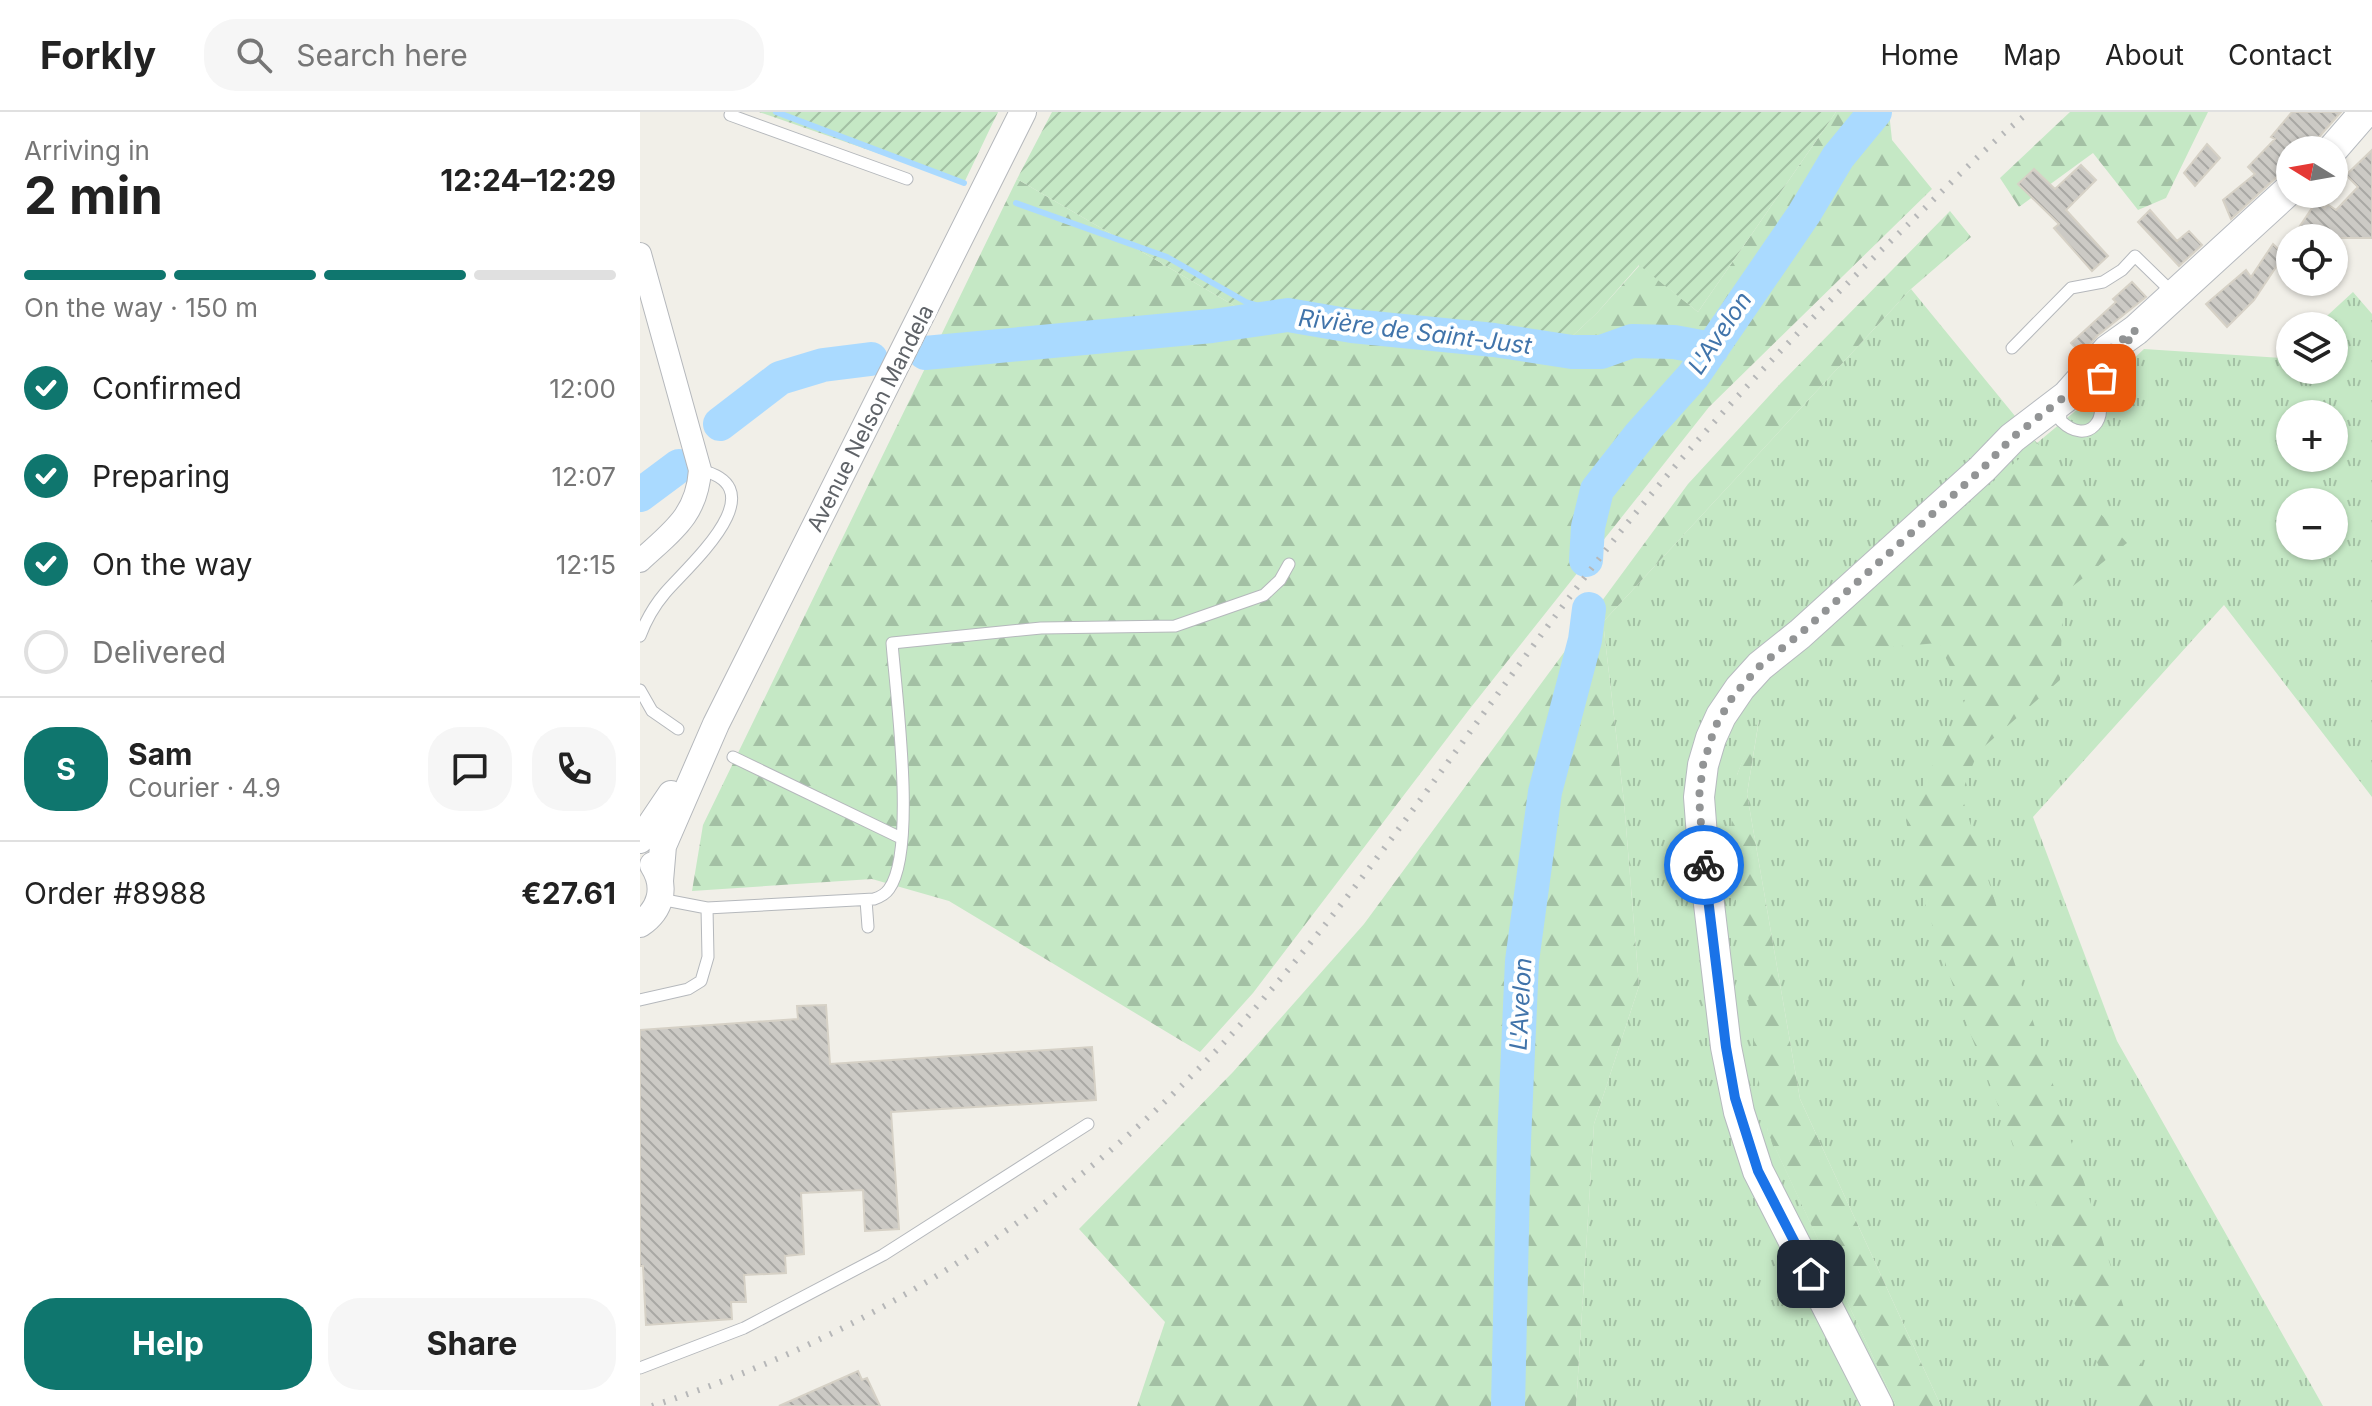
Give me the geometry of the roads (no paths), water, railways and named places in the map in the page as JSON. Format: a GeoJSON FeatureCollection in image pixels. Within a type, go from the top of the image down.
{"type":"FeatureCollection","features":[{"type":"Feature","properties":{"kind":"main road"},"geometry":{"type":"LineString","coordinates":[[2344,136],[2365,112]]}},
{"type":"Feature","properties":{"kind":"main road"},"geometry":{"type":"LineString","coordinates":[[2062,410],[2108,350],[2136,330],[2276,202]]}},
{"type":"Feature","properties":{"kind":"main road"},"geometry":{"type":"LineString","coordinates":[[1878,1406],[1752,1155],[1731,1081],[1717,966],[1714,812],[1722,751],[1743,707],[1800,634],[2012,438],[2095,389],[2136,330]]}},
{"type":"Feature","properties":{"kind":"street","name":"Avenue Nelson Mandela"},"geometry":{"type":"LineString","coordinates":[[660,890],[663,846],[716,724],[1023,112]]}},
{"type":"Feature","properties":{"kind":"street"},"geometry":{"type":"LineString","coordinates":[[640,254],[700,470],[697,496],[686,517],[640,561]]}},
{"type":"Feature","properties":{"kind":"street","name":"Avenue Nelson Mandela"},"geometry":{"type":"LineString","coordinates":[[640,840],[716,724]]}},
{"type":"Feature","properties":{"kind":"street"},"geometry":{"type":"LineString","coordinates":[[640,854],[653,865],[660,890],[654,912],[640,924]]}},
{"type":"Feature","properties":{"kind":"lane"},"geometry":{"type":"LineString","coordinates":[[730,115],[907,179]]}},
{"type":"Feature","properties":{"kind":"lane"},"geometry":{"type":"LineString","coordinates":[[2012,348],[2071,288],[2103,282],[2122,270],[2135,256],[2175,295]]}},
{"type":"Feature","properties":{"kind":"lane"},"geometry":{"type":"LineString","coordinates":[[640,636],[657,603],[725,524],[730,491],[717,475],[700,470]]}},
{"type":"Feature","properties":{"kind":"lane"},"geometry":{"type":"LineString","coordinates":[[660,890],[687,906],[707,908],[866,900],[879,897],[890,888],[896,873],[904,797],[892,643],[1041,628],[1175,626],[1264,595],[1275,587],[1289,564]]}},
{"type":"Feature","properties":{"kind":"lane"},"geometry":{"type":"LineString","coordinates":[[640,690],[652,711],[678,729]]}},
{"type":"Feature","properties":{"kind":"lane"},"geometry":{"type":"LineString","coordinates":[[733,757],[901,838]]}},
{"type":"Feature","properties":{"kind":"lane"},"geometry":{"type":"LineString","coordinates":[[866,900],[868,927]]}},
{"type":"Feature","properties":{"kind":"lane"},"geometry":{"type":"LineString","coordinates":[[640,1000],[688,989],[701,981],[708,957],[707,908]]}},
{"type":"Feature","properties":{"kind":"lane"},"geometry":{"type":"LineString","coordinates":[[640,1368],[744,1328],[883,1255],[1088,1124]]}},
{"type":"Feature","properties":{"kind":"waterway"},"geometry":{"type":"LineString","coordinates":[[776,112],[964,183]]}},
{"type":"Feature","properties":{"kind":"waterway","name":"L'Avelon"},"geometry":{"type":"LineString","coordinates":[[1586,560],[1588,527],[1597,490],[1640,435],[1693,376],[1804,214],[1838,157],[1875,112]]}},
{"type":"Feature","properties":{"kind":"waterway"},"geometry":{"type":"LineString","coordinates":[[1016,203],[1167,257],[1246,302],[1288,315]]}},
{"type":"Feature","properties":{"kind":"waterway","name":"Rivière de Saint-Just"},"geometry":{"type":"LineString","coordinates":[[925,353],[1212,326],[1288,315],[1352,326],[1494,340],[1572,352],[1601,352],[1632,341],[1674,342],[1712,349]]}},
{"type":"Feature","properties":{"kind":"waterway","name":"Rivière de Saint-Just"},"geometry":{"type":"LineString","coordinates":[[720,424],[780,378],[823,365],[871,359]]}},
{"type":"Feature","properties":{"kind":"waterway","name":"Rivière de Saint-Just"},"geometry":{"type":"LineString","coordinates":[[640,495],[679,466]]}},
{"type":"Feature","properties":{"kind":"waterway","name":"L'Avelon"},"geometry":{"type":"LineString","coordinates":[[1508,1406],[1522,961],[1545,792],[1585,640],[1589,609]]}},
{"type":"Feature","properties":{"kind":"railway"},"geometry":{"type":"LineString","coordinates":[[652,1406],[737,1375],[820,1339],[900,1297],[977,1250],[1051,1198],[1121,1141],[1188,1080],[1250,1014],[1342,903],[1558,612],[1671,471],[1818,313],[1961,173],[2029,112]]}}]}
